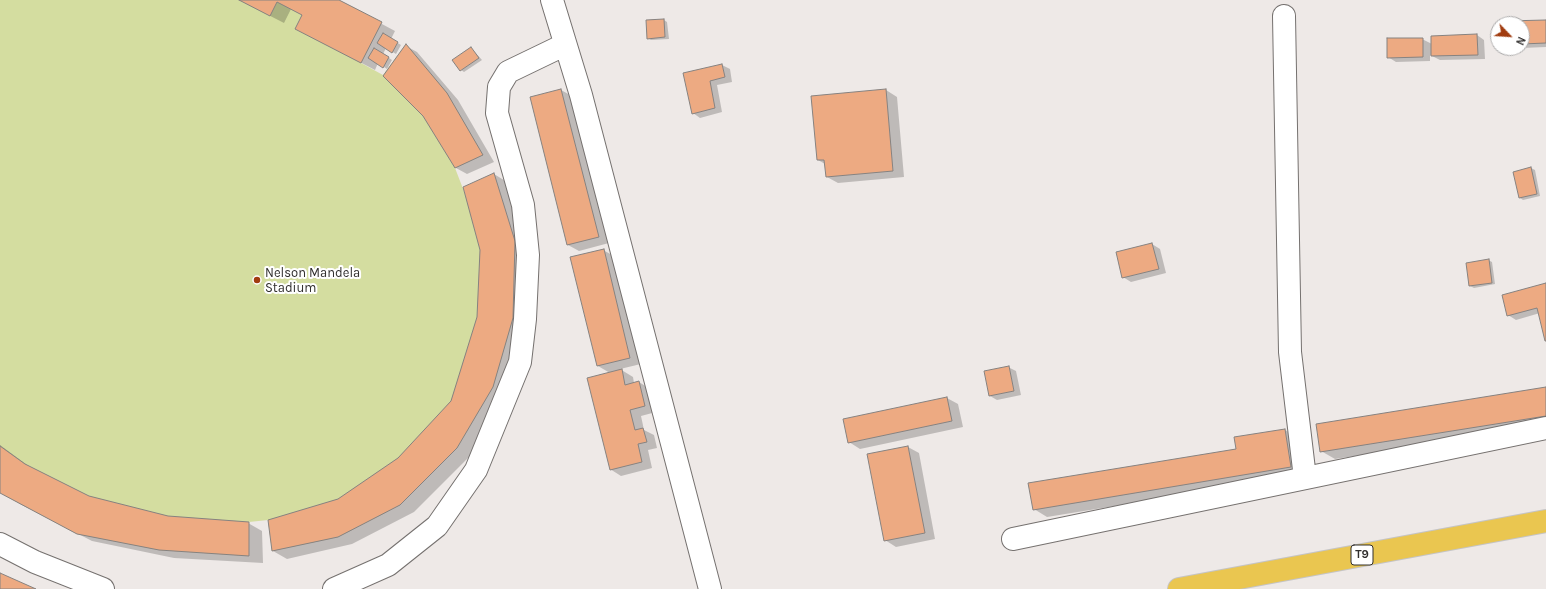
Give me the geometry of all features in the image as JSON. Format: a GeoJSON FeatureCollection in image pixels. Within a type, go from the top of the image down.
{"type":"FeatureCollection","features":[{"type":"Feature","properties":{"kind":"highway","name":"T9"},"geometry":{"type":"LineString","coordinates":[[1179,589],[1546,521]]}},
{"type":"Feature","properties":{"kind":"street"},"geometry":{"type":"LineString","coordinates":[[552,0],[582,103],[710,589]]}},
{"type":"Feature","properties":{"kind":"street"},"geometry":{"type":"LineString","coordinates":[[1284,16],[1290,352],[1305,478]]}},
{"type":"Feature","properties":{"kind":"street"},"geometry":{"type":"LineString","coordinates":[[334,589],[388,565],[437,526],[476,470],[520,362],[525,318],[528,255],[523,205],[497,114],[499,87],[508,72],[564,44]]}},
{"type":"Feature","properties":{"kind":"street"},"geometry":{"type":"LineString","coordinates":[[1013,539],[1546,428]]}},
{"type":"Feature","properties":{"kind":"street"},"geometry":{"type":"LineString","coordinates":[[0,544],[35,562],[103,589]]}},
{"type":"Feature","properties":{"kind":"green space","name":"Nelson Mandela Stadium"},"geometry":{"type":"Polygon","coordinates":[[[0,0],[339,0],[382,22],[361,63],[383,75],[406,44],[447,93],[483,155],[455,168],[513,318],[493,387],[457,448],[400,505],[338,537],[272,551],[268,520],[249,522],[249,556],[159,550],[77,534],[0,493],[0,0]]]}},
{"type":"Feature","properties":{"kind":"building"},"geometry":{"type":"Polygon","coordinates":[[[239,0],[339,0],[382,22],[361,63],[295,29],[302,15],[277,2],[270,16],[239,0]]]}},
{"type":"Feature","properties":{"kind":"building"},"geometry":{"type":"Polygon","coordinates":[[[664,19],[665,37],[647,39],[646,20],[664,19]]]}},
{"type":"Feature","properties":{"kind":"building"},"geometry":{"type":"Polygon","coordinates":[[[1530,20],[1546,20],[1546,43],[1530,44],[1530,20]]]}},
{"type":"Feature","properties":{"kind":"building"},"geometry":{"type":"Polygon","coordinates":[[[383,33],[398,42],[392,53],[377,43],[383,33]]]}},
{"type":"Feature","properties":{"kind":"building"},"geometry":{"type":"Polygon","coordinates":[[[1477,34],[1478,55],[1431,56],[1431,36],[1477,34]]]}},
{"type":"Feature","properties":{"kind":"building"},"geometry":{"type":"Polygon","coordinates":[[[1387,38],[1423,38],[1423,57],[1387,58],[1387,38]]]}},
{"type":"Feature","properties":{"kind":"building"},"geometry":{"type":"Polygon","coordinates":[[[406,44],[447,93],[483,155],[455,168],[423,116],[383,76],[406,44]]]}},
{"type":"Feature","properties":{"kind":"building"},"geometry":{"type":"Polygon","coordinates":[[[471,47],[479,58],[460,71],[452,60],[471,47]]]}},
{"type":"Feature","properties":{"kind":"building"},"geometry":{"type":"Polygon","coordinates":[[[374,48],[389,57],[383,68],[368,58],[374,48]]]}},
{"type":"Feature","properties":{"kind":"building"},"geometry":{"type":"Polygon","coordinates":[[[722,64],[725,77],[710,81],[715,108],[692,114],[683,73],[722,64]]]}},
{"type":"Feature","properties":{"kind":"building"},"geometry":{"type":"Polygon","coordinates":[[[561,89],[599,237],[567,245],[530,97],[561,89]]]}},
{"type":"Feature","properties":{"kind":"building"},"geometry":{"type":"Polygon","coordinates":[[[886,89],[893,171],[826,177],[824,160],[817,160],[811,96],[886,89]]]}},
{"type":"Feature","properties":{"kind":"building"},"geometry":{"type":"Polygon","coordinates":[[[1531,167],[1537,194],[1519,198],[1513,172],[1531,167]]]}},
{"type":"Feature","properties":{"kind":"building"},"geometry":{"type":"Polygon","coordinates":[[[494,173],[515,241],[513,318],[493,387],[457,448],[400,505],[338,537],[272,551],[268,520],[338,499],[398,458],[451,401],[477,317],[480,250],[463,187],[494,173]]]}},
{"type":"Feature","properties":{"kind":"building"},"geometry":{"type":"Polygon","coordinates":[[[1152,243],[1159,269],[1122,278],[1116,252],[1152,243]]]}},
{"type":"Feature","properties":{"kind":"building"},"geometry":{"type":"Polygon","coordinates":[[[604,249],[630,358],[597,366],[570,257],[604,249]]]}},
{"type":"Feature","properties":{"kind":"building"},"geometry":{"type":"Polygon","coordinates":[[[1489,259],[1492,283],[1469,286],[1466,263],[1489,259]]]}},
{"type":"Feature","properties":{"kind":"building"},"geometry":{"type":"Polygon","coordinates":[[[1546,283],[1545,341],[1537,308],[1507,316],[1502,295],[1546,283]]]}},
{"type":"Feature","properties":{"kind":"building"},"geometry":{"type":"Polygon","coordinates":[[[1009,366],[1014,391],[989,396],[984,371],[1009,366]]]}},
{"type":"Feature","properties":{"kind":"building"},"geometry":{"type":"Polygon","coordinates":[[[622,369],[625,385],[639,381],[645,406],[630,410],[635,430],[643,428],[647,442],[638,444],[642,462],[610,470],[587,378],[622,369]]]}},
{"type":"Feature","properties":{"kind":"building"},"geometry":{"type":"Polygon","coordinates":[[[1546,387],[1546,416],[1320,452],[1316,424],[1546,387]]]}},
{"type":"Feature","properties":{"kind":"building"},"geometry":{"type":"Polygon","coordinates":[[[947,397],[952,421],[848,443],[843,419],[947,397]]]}},
{"type":"Feature","properties":{"kind":"building"},"geometry":{"type":"Polygon","coordinates":[[[1285,429],[1291,467],[1033,510],[1028,483],[1236,449],[1234,437],[1285,429]]]}},
{"type":"Feature","properties":{"kind":"building"},"geometry":{"type":"Polygon","coordinates":[[[0,446],[25,464],[89,496],[168,516],[249,522],[249,556],[159,550],[77,534],[0,493],[0,446]]]}},
{"type":"Feature","properties":{"kind":"building"},"geometry":{"type":"Polygon","coordinates":[[[908,446],[925,533],[884,541],[867,454],[908,446]]]}},
{"type":"Feature","properties":{"kind":"building"},"geometry":{"type":"Polygon","coordinates":[[[0,573],[36,589],[0,589],[0,573]]]}},
{"type":"Feature","properties":{"kind":"place","name":"Nelson Mandela Stadium"},"geometry":{"type":"Point","coordinates":[257,280]}}]}
